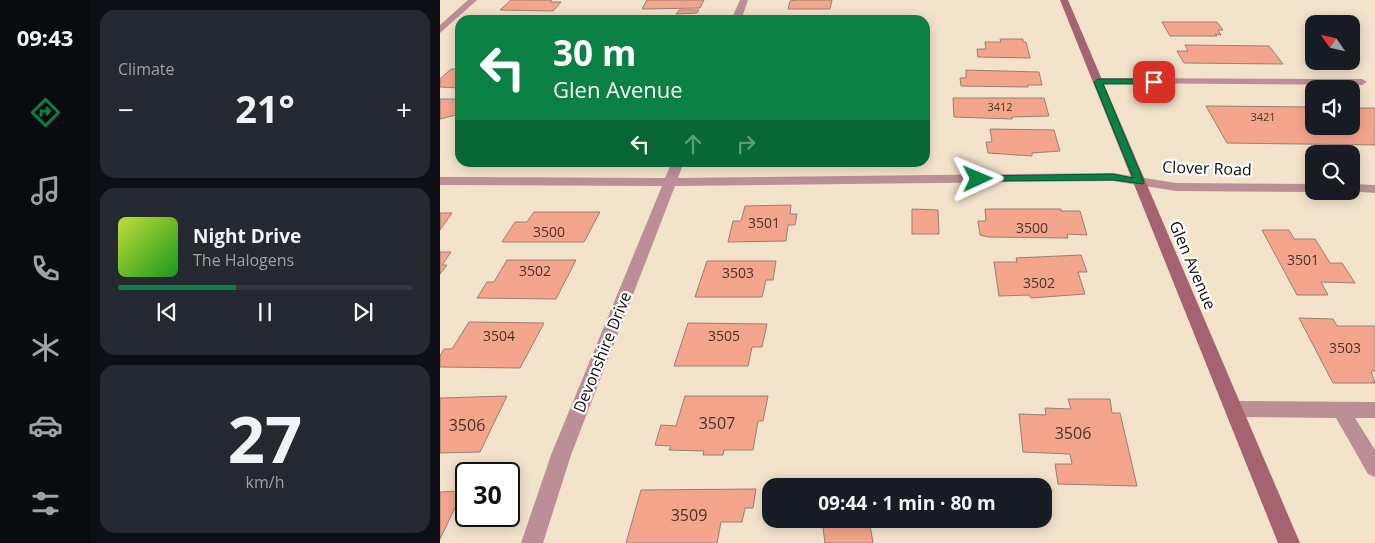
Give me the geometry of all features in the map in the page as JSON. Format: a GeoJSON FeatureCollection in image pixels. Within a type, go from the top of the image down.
{"type":"FeatureCollection","features":[{"type":"Feature","properties":{"kind":"street"},"geometry":{"type":"LineString","coordinates":[[456,15],[473,0]]}},
{"type":"Feature","properties":{"kind":"street"},"geometry":{"type":"LineString","coordinates":[[738,15],[744,0]]}},
{"type":"Feature","properties":{"kind":"street","name":"Glen Avenue"},"geometry":{"type":"LineString","coordinates":[[1064,0],[1290,543]]}},
{"type":"Feature","properties":{"kind":"street"},"geometry":{"type":"LineString","coordinates":[[440,30],[455,16]]}},
{"type":"Feature","properties":{"kind":"street"},"geometry":{"type":"LineString","coordinates":[[1098,82],[1362,82]]}},
{"type":"Feature","properties":{"kind":"street","name":"Devonshire Drive"},"geometry":{"type":"LineString","coordinates":[[532,543],[561,455],[676,167]]}},
{"type":"Feature","properties":{"kind":"street","name":"Clover Road"},"geometry":{"type":"LineString","coordinates":[[440,181],[670,182],[1113,177],[1176,187],[1305,188]]}},
{"type":"Feature","properties":{"kind":"street"},"geometry":{"type":"LineString","coordinates":[[1360,188],[1375,189]]}},
{"type":"Feature","properties":{"kind":"street"},"geometry":{"type":"LineString","coordinates":[[1234,409],[1375,410]]}},
{"type":"Feature","properties":{"kind":"street"},"geometry":{"type":"LineString","coordinates":[[1341,410],[1375,468]]}},
{"type":"Feature","properties":{"kind":"building"},"geometry":{"type":"Polygon","coordinates":[[[511,0],[552,0],[550,2],[561,2],[553,11],[500,10],[511,0]]]}},
{"type":"Feature","properties":{"kind":"building"},"geometry":{"type":"Polygon","coordinates":[[[647,0],[704,0],[700,8],[642,9],[647,0]]]}},
{"type":"Feature","properties":{"kind":"building"},"geometry":{"type":"Polygon","coordinates":[[[832,0],[830,9],[788,9],[790,1],[832,0]]]}},
{"type":"Feature","properties":{"kind":"building"},"geometry":{"type":"Polygon","coordinates":[[[679,10],[699,10],[697,13],[676,14],[679,10]]]}},
{"type":"Feature","properties":{"kind":"building"},"geometry":{"type":"Polygon","coordinates":[[[1162,22],[1217,22],[1223,30],[1218,30],[1221,35],[1215,34],[1217,36],[1170,36],[1162,22]]]}},
{"type":"Feature","properties":{"kind":"building"},"geometry":{"type":"Polygon","coordinates":[[[1000,39],[1023,39],[1023,42],[1026,42],[1030,58],[978,57],[977,49],[986,49],[985,42],[1001,42],[1000,39]]]}},
{"type":"Feature","properties":{"kind":"building"},"geometry":{"type":"Polygon","coordinates":[[[1185,45],[1269,46],[1283,64],[1184,63],[1177,51],[1188,51],[1185,45]]]}},
{"type":"Feature","properties":{"kind":"building"},"geometry":{"type":"Polygon","coordinates":[[[451,69],[455,69],[455,88],[440,87],[440,79],[451,69]]]}},
{"type":"Feature","properties":{"kind":"building"},"geometry":{"type":"Polygon","coordinates":[[[966,70],[1039,72],[1042,85],[1028,85],[1028,87],[961,86],[960,78],[966,78],[966,70]]]}},
{"type":"Feature","properties":{"kind":"building"},"geometry":{"type":"Polygon","coordinates":[[[953,98],[1044,98],[1049,116],[1012,117],[1012,119],[954,117],[953,98]]]}},
{"type":"Feature","properties":{"kind":"building"},"geometry":{"type":"Polygon","coordinates":[[[440,99],[455,99],[455,115],[440,119],[440,99]]]}},
{"type":"Feature","properties":{"kind":"building"},"geometry":{"type":"Polygon","coordinates":[[[1206,106],[1305,107],[1305,135],[1360,135],[1360,108],[1375,108],[1375,145],[1227,143],[1206,106]]]}},
{"type":"Feature","properties":{"kind":"building"},"geometry":{"type":"Polygon","coordinates":[[[990,129],[1054,130],[1060,151],[1032,153],[1032,156],[988,153],[986,142],[992,142],[990,129]]]}},
{"type":"Feature","properties":{"kind":"building"},"geometry":{"type":"Polygon","coordinates":[[[791,205],[790,214],[797,214],[795,225],[788,225],[786,241],[728,242],[733,221],[741,221],[745,206],[791,205]]]}},
{"type":"Feature","properties":{"kind":"building"},"geometry":{"type":"Polygon","coordinates":[[[912,209],[938,210],[939,234],[912,234],[912,209]]]}},
{"type":"Feature","properties":{"kind":"building"},"geometry":{"type":"Polygon","coordinates":[[[985,209],[1061,209],[1061,211],[1080,211],[1087,235],[1067,234],[1068,238],[988,237],[980,235],[978,221],[986,221],[985,209]]]}},
{"type":"Feature","properties":{"kind":"building"},"geometry":{"type":"Polygon","coordinates":[[[534,212],[600,212],[584,242],[502,242],[515,222],[527,222],[534,212]]]}},
{"type":"Feature","properties":{"kind":"building"},"geometry":{"type":"Polygon","coordinates":[[[440,213],[452,213],[440,230],[440,213]]]}},
{"type":"Feature","properties":{"kind":"building"},"geometry":{"type":"Polygon","coordinates":[[[1262,230],[1289,230],[1294,239],[1315,239],[1330,263],[1342,263],[1355,283],[1321,282],[1328,295],[1297,295],[1262,230]]]}},
{"type":"Feature","properties":{"kind":"building"},"geometry":{"type":"Polygon","coordinates":[[[440,252],[451,252],[442,265],[447,265],[440,274],[440,252]]]}},
{"type":"Feature","properties":{"kind":"building"},"geometry":{"type":"Polygon","coordinates":[[[1081,255],[1087,272],[1078,272],[1085,294],[1031,298],[1029,295],[999,296],[994,262],[1017,262],[1016,258],[1081,255]]]}},
{"type":"Feature","properties":{"kind":"building"},"geometry":{"type":"Polygon","coordinates":[[[507,260],[576,260],[556,299],[477,298],[487,282],[494,282],[507,260]]]}},
{"type":"Feature","properties":{"kind":"building"},"geometry":{"type":"Polygon","coordinates":[[[707,261],[776,261],[773,280],[766,280],[762,297],[695,297],[707,261]]]}},
{"type":"Feature","properties":{"kind":"building"},"geometry":{"type":"Polygon","coordinates":[[[1299,318],[1333,319],[1337,326],[1375,326],[1375,371],[1371,371],[1375,383],[1333,383],[1299,318]]]}},
{"type":"Feature","properties":{"kind":"building"},"geometry":{"type":"Polygon","coordinates":[[[469,322],[544,323],[520,368],[440,367],[440,356],[444,349],[452,349],[469,322]]]}},
{"type":"Feature","properties":{"kind":"building"},"geometry":{"type":"Polygon","coordinates":[[[688,323],[767,324],[762,347],[752,347],[748,366],[674,366],[688,323]]]}},
{"type":"Feature","properties":{"kind":"building"},"geometry":{"type":"Polygon","coordinates":[[[507,396],[480,452],[440,453],[440,398],[507,396]]]}},
{"type":"Feature","properties":{"kind":"building"},"geometry":{"type":"Polygon","coordinates":[[[685,396],[768,396],[763,421],[758,421],[753,450],[724,450],[723,455],[703,455],[704,451],[669,450],[671,446],[655,445],[661,425],[676,426],[685,396]]]}},
{"type":"Feature","properties":{"kind":"building"},"geometry":{"type":"Polygon","coordinates":[[[1068,399],[1110,399],[1112,413],[1120,413],[1137,486],[1058,484],[1055,464],[1072,464],[1070,454],[1023,452],[1019,414],[1046,415],[1045,408],[1071,409],[1068,399]]]}},
{"type":"Feature","properties":{"kind":"building"},"geometry":{"type":"Polygon","coordinates":[[[756,489],[753,508],[745,508],[742,522],[721,522],[717,543],[626,543],[641,490],[756,489]]]}},
{"type":"Feature","properties":{"kind":"building"},"geometry":{"type":"Polygon","coordinates":[[[455,491],[455,508],[440,539],[440,492],[455,491]]]}},
{"type":"Feature","properties":{"kind":"building"},"geometry":{"type":"Polygon","coordinates":[[[823,528],[870,528],[873,543],[825,543],[823,528]]]}},
{"type":"Feature","properties":{"kind":"route"},"geometry":{"type":"LineString","coordinates":[[978,179],[1113,177],[1140,182],[1098,82],[1154,82]]}}]}
